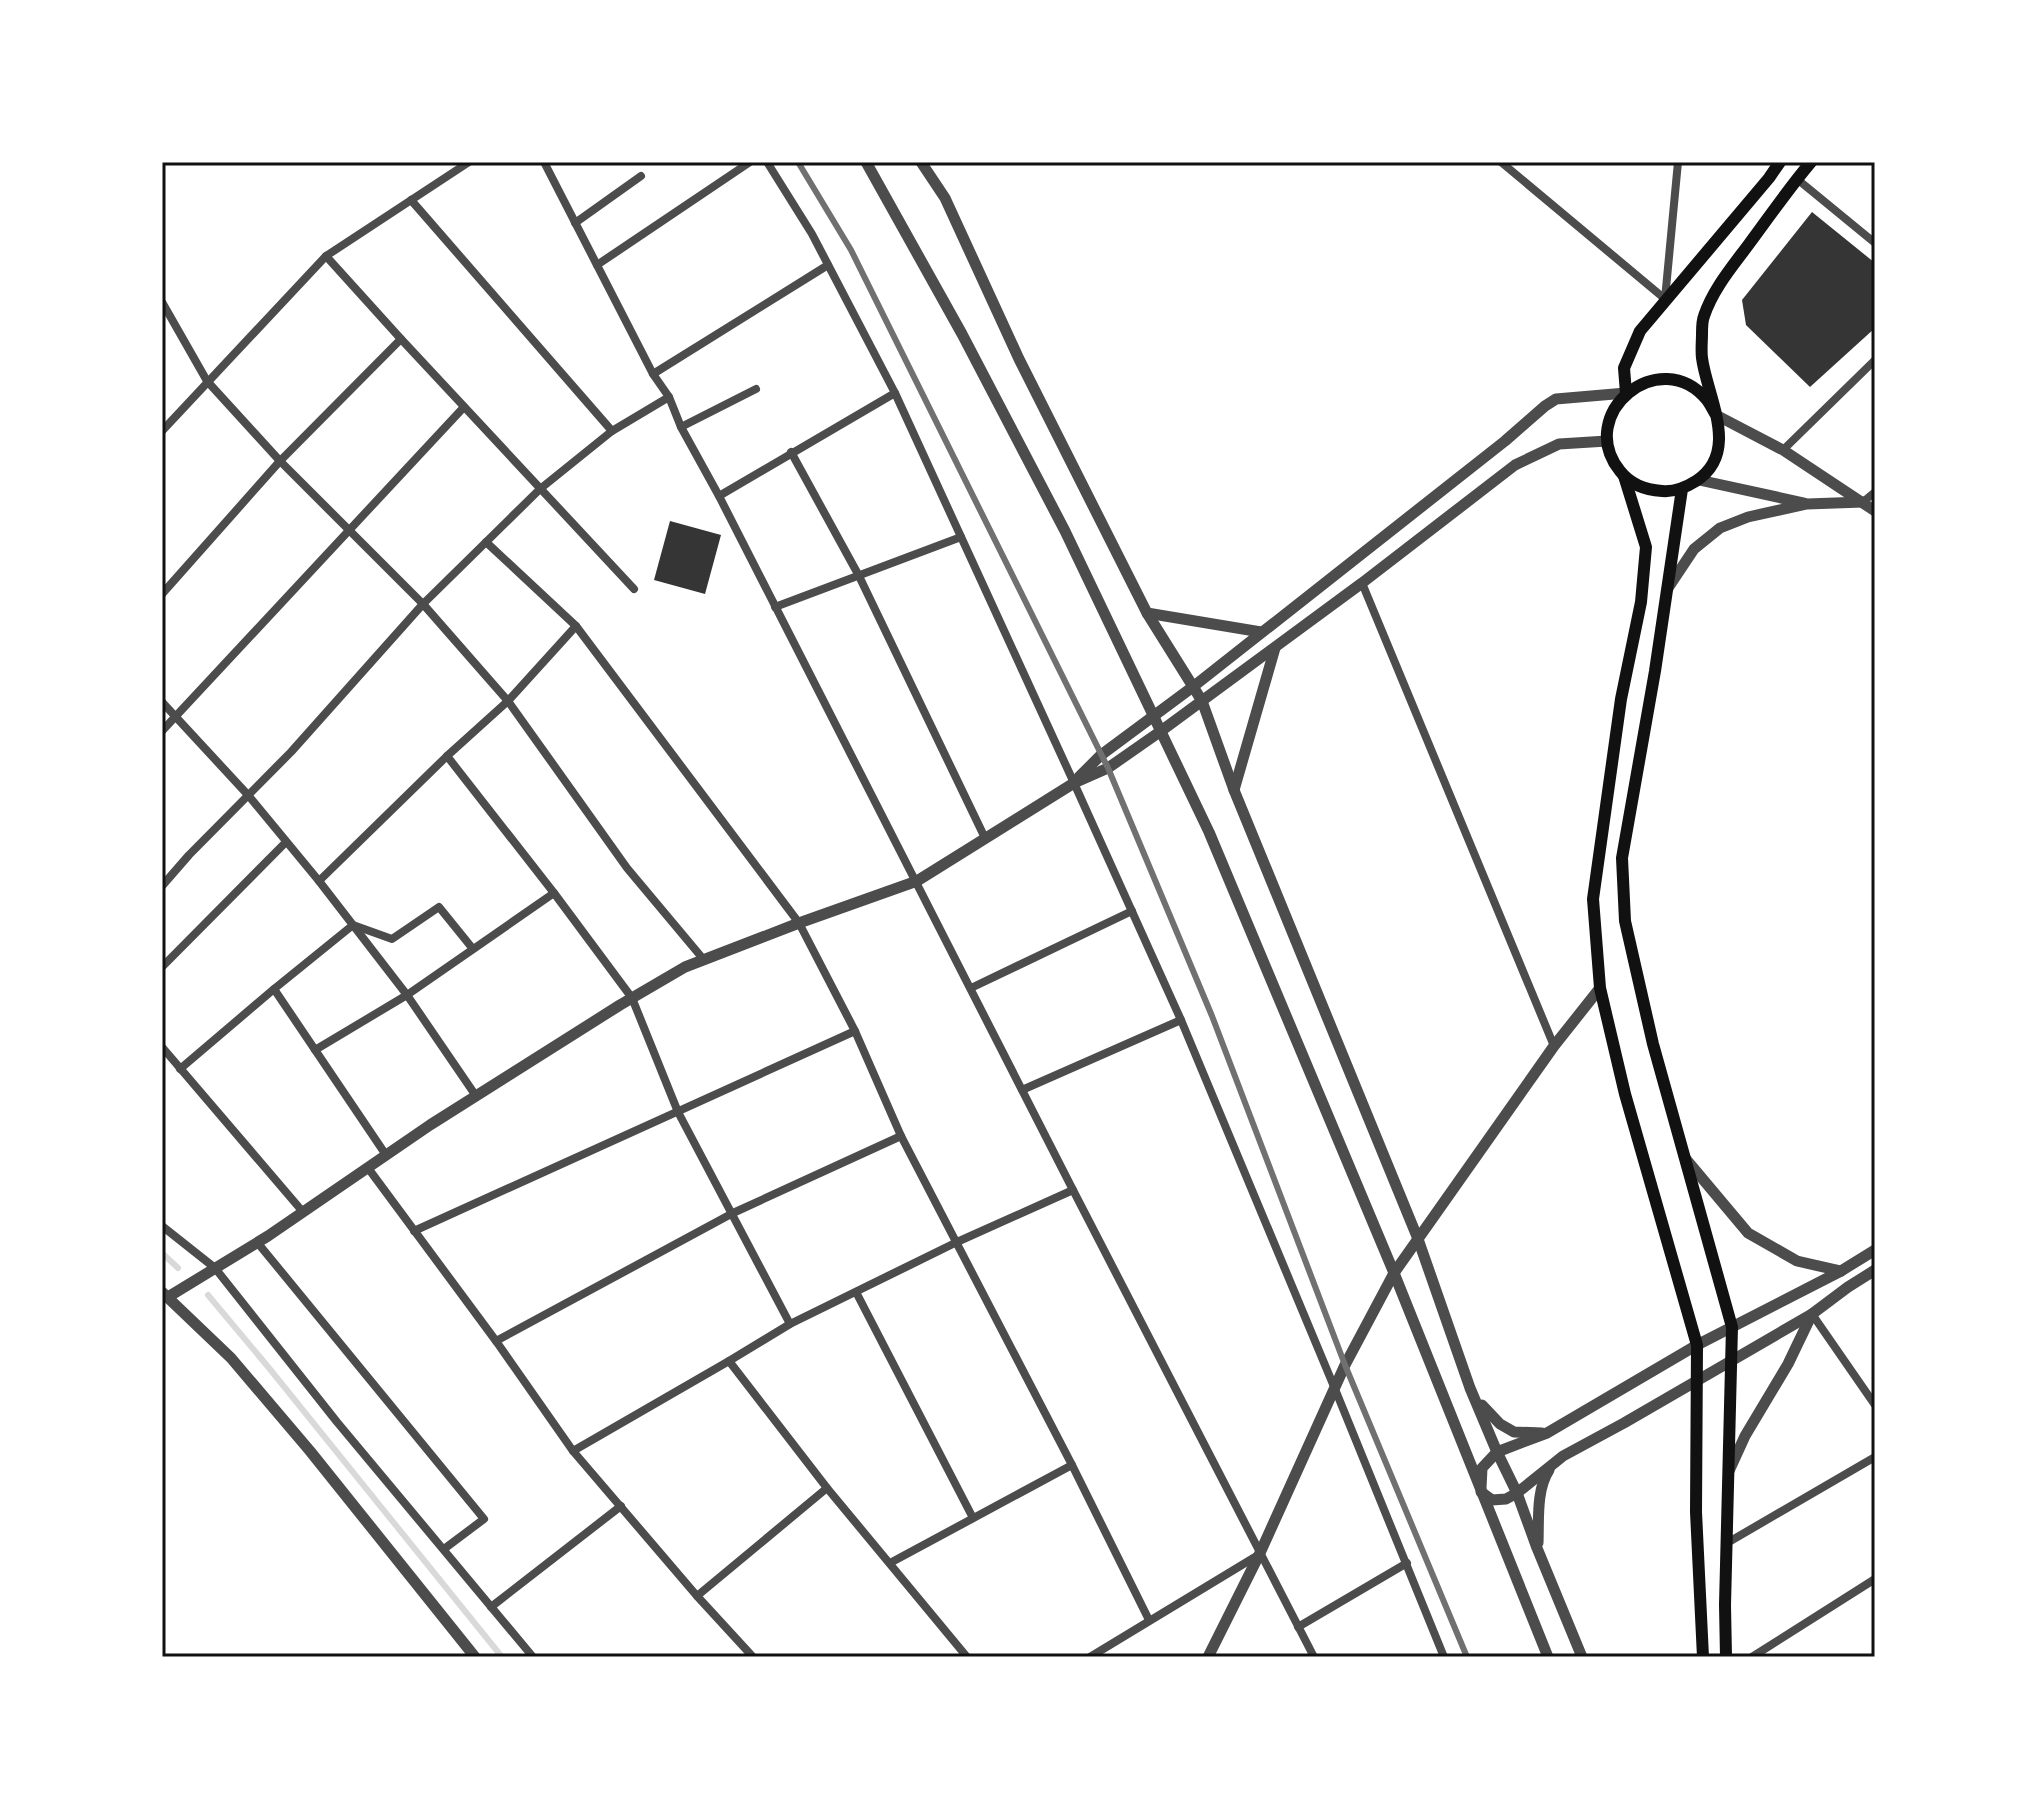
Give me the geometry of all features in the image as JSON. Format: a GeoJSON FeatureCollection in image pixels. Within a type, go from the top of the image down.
{"type":"FeatureCollection","features":[{"type":"Feature","properties":{"kind":"main road"},"geometry":{"type":"LineString","coordinates":[[1626,393],[1624,368],[1640,331],[1780,162]]}},
{"type":"Feature","properties":{"kind":"main road"},"geometry":{"type":"LineString","coordinates":[[1716,415],[1707,400],[1693,388],[1676,381],[1659,379],[1641,383],[1626,393],[1615,407],[1608,424],[1607,441],[1616,466],[1637,485],[1651,491],[1667,492],[1682,489],[1699,480],[1711,466],[1718,450],[1720,432],[1716,415],[1702,357],[1702,319],[1718,286],[1811,162]]}},
{"type":"Feature","properties":{"kind":"main road"},"geometry":{"type":"LineString","coordinates":[[1624,476],[1646,547],[1641,602],[1621,699],[1593,899],[1600,988],[1625,1094],[1697,1345],[1696,1512],[1703,1657]]}},
{"type":"Feature","properties":{"kind":"main road"},"geometry":{"type":"LineString","coordinates":[[1682,489],[1622,858],[1625,921],[1653,1044],[1732,1327],[1726,1657]]}},
{"type":"Feature","properties":{"kind":"street"},"geometry":{"type":"LineString","coordinates":[[162,431],[326,256],[469,162]]}},
{"type":"Feature","properties":{"kind":"street"},"geometry":{"type":"LineString","coordinates":[[544,162],[653,374],[669,397],[681,427],[1314,1657]]}},
{"type":"Feature","properties":{"kind":"street"},"geometry":{"type":"LineString","coordinates":[[597,265],[750,162]]}},
{"type":"Feature","properties":{"kind":"street"},"geometry":{"type":"LineString","coordinates":[[767,162],[812,234],[895,393],[1132,911],[1181,1020],[1444,1657]]}},
{"type":"Feature","properties":{"kind":"street"},"geometry":{"type":"LineString","coordinates":[[866,162],[962,334],[1050,503],[1209,832],[1394,1273],[1548,1657]]}},
{"type":"Feature","properties":{"kind":"street"},"geometry":{"type":"LineString","coordinates":[[921,162],[945,198],[1019,359],[1147,613],[1202,701],[1234,790],[1418,1239],[1470,1388],[1517,1493],[1582,1657]]}},
{"type":"Feature","properties":{"kind":"street"},"geometry":{"type":"LineString","coordinates":[[1501,162],[1665,299]]}},
{"type":"Feature","properties":{"kind":"street"},"geometry":{"type":"LineString","coordinates":[[1665,299],[1678,162]]}},
{"type":"Feature","properties":{"kind":"street"},"geometry":{"type":"LineString","coordinates":[[575,223],[641,176]]}},
{"type":"Feature","properties":{"kind":"street"},"geometry":{"type":"LineString","coordinates":[[1797,179],[1875,243]]}},
{"type":"Feature","properties":{"kind":"street"},"geometry":{"type":"LineString","coordinates":[[411,200],[612,431]]}},
{"type":"Feature","properties":{"kind":"street"},"geometry":{"type":"LineString","coordinates":[[326,256],[634,589]]}},
{"type":"Feature","properties":{"kind":"street"},"geometry":{"type":"LineString","coordinates":[[653,374],[828,265]]}},
{"type":"Feature","properties":{"kind":"street"},"geometry":{"type":"LineString","coordinates":[[162,302],[207,381],[280,461],[423,604],[508,701],[627,868],[704,960]]}},
{"type":"Feature","properties":{"kind":"street"},"geometry":{"type":"LineString","coordinates":[[162,594],[280,461],[401,339]]}},
{"type":"Feature","properties":{"kind":"street"},"geometry":{"type":"LineString","coordinates":[[1783,450],[1875,360]]}},
{"type":"Feature","properties":{"kind":"street"},"geometry":{"type":"LineString","coordinates":[[681,427],[756,389]]}},
{"type":"Feature","properties":{"kind":"street"},"geometry":{"type":"LineString","coordinates":[[719,496],[895,393]]}},
{"type":"Feature","properties":{"kind":"street"},"geometry":{"type":"LineString","coordinates":[[1074,783],[1101,755],[1194,686],[1505,441],[1545,406],[1556,399],[1626,393]]}},
{"type":"Feature","properties":{"kind":"street"},"geometry":{"type":"LineString","coordinates":[[162,886],[291,752],[423,604],[540,489],[612,431],[669,397]]}},
{"type":"Feature","properties":{"kind":"street"},"geometry":{"type":"LineString","coordinates":[[162,731],[464,407]]}},
{"type":"Feature","properties":{"kind":"street"},"geometry":{"type":"LineString","coordinates":[[1716,415],[1783,450],[1875,511]]}},
{"type":"Feature","properties":{"kind":"street"},"geometry":{"type":"LineString","coordinates":[[475,1657],[351,1500],[241,1370],[164,1297],[257,1242],[476,1096],[685,967],[917,881],[1074,783],[1108,768],[1275,648],[1515,465],[1559,444],[1607,441]]}},
{"type":"Feature","properties":{"kind":"street"},"geometry":{"type":"LineString","coordinates":[[791,452],[859,576],[985,838]]}},
{"type":"Feature","properties":{"kind":"street"},"geometry":{"type":"LineString","coordinates":[[1699,480],[1807,504]]}},
{"type":"Feature","properties":{"kind":"street"},"geometry":{"type":"LineString","coordinates":[[1668,589],[1694,549],[1720,528],[1748,517],[1807,504],[1863,502],[1875,492]]}},
{"type":"Feature","properties":{"kind":"street"},"geometry":{"type":"LineString","coordinates":[[775,607],[961,537]]}},
{"type":"Feature","properties":{"kind":"street"},"geometry":{"type":"LineString","coordinates":[[486,542],[576,626],[799,923],[855,1031],[901,1136],[1149,1620]]}},
{"type":"Feature","properties":{"kind":"street"},"geometry":{"type":"LineString","coordinates":[[1362,583],[1554,1046]]}},
{"type":"Feature","properties":{"kind":"street"},"geometry":{"type":"LineString","coordinates":[[1147,613],[1261,632]]}},
{"type":"Feature","properties":{"kind":"street"},"geometry":{"type":"LineString","coordinates":[[319,881],[508,701],[576,626]]}},
{"type":"Feature","properties":{"kind":"street"},"geometry":{"type":"LineString","coordinates":[[1234,790],[1275,648]]}},
{"type":"Feature","properties":{"kind":"street"},"geometry":{"type":"LineString","coordinates":[[162,702],[248,795],[319,881],[407,995],[476,1096]]}},
{"type":"Feature","properties":{"kind":"street"},"geometry":{"type":"LineString","coordinates":[[447,756],[632,998],[678,1112],[790,1324]]}},
{"type":"Feature","properties":{"kind":"street"},"geometry":{"type":"LineString","coordinates":[[162,967],[286,842]]}},
{"type":"Feature","properties":{"kind":"street"},"geometry":{"type":"LineString","coordinates":[[315,1050],[407,995],[554,893]]}},
{"type":"Feature","properties":{"kind":"street"},"geometry":{"type":"LineString","coordinates":[[353,925],[392,939],[439,907],[473,949]]}},
{"type":"Feature","properties":{"kind":"street"},"geometry":{"type":"LineString","coordinates":[[971,988],[1132,911]]}},
{"type":"Feature","properties":{"kind":"street"},"geometry":{"type":"LineString","coordinates":[[180,1069],[353,925]]}},
{"type":"Feature","properties":{"kind":"street"},"geometry":{"type":"LineString","coordinates":[[1208,1657],[1260,1553],[1345,1365],[1394,1273],[1554,1046],[1600,988]]}},
{"type":"Feature","properties":{"kind":"street"},"geometry":{"type":"LineString","coordinates":[[274,989],[386,1155]]}},
{"type":"Feature","properties":{"kind":"street"},"geometry":{"type":"LineString","coordinates":[[1022,1090],[1181,1020]]}},
{"type":"Feature","properties":{"kind":"street"},"geometry":{"type":"LineString","coordinates":[[414,1231],[855,1031]]}},
{"type":"Feature","properties":{"kind":"street"},"geometry":{"type":"LineString","coordinates":[[162,1047],[303,1212]]}},
{"type":"Feature","properties":{"kind":"street"},"geometry":{"type":"LineString","coordinates":[[496,1341],[733,1213],[901,1136]]}},
{"type":"Feature","properties":{"kind":"street"},"geometry":{"type":"LineString","coordinates":[[1683,1156],[1748,1233],[1797,1261],[1841,1271]]}},
{"type":"Feature","properties":{"kind":"street"},"geometry":{"type":"LineString","coordinates":[[368,1168],[573,1451],[753,1657]]}},
{"type":"Feature","properties":{"kind":"street"},"geometry":{"type":"LineString","coordinates":[[573,1451],[790,1324],[957,1242],[1073,1190]]}},
{"type":"Feature","properties":{"kind":"street"},"geometry":{"type":"LineString","coordinates":[[162,1226],[215,1268],[337,1422],[533,1657]]}},
{"type":"Feature","properties":{"kind":"street"},"geometry":{"type":"LineString","coordinates":[[257,1242],[484,1519],[444,1549]]}},
{"type":"Feature","properties":{"kind":"street"},"geometry":{"type":"LineString","coordinates":[[1481,1492],[1482,1468],[1497,1452],[1547,1433],[1697,1345],[1841,1271],[1875,1250]]}},
{"type":"Feature","properties":{"kind":"street"},"geometry":{"type":"LineString","coordinates":[[1481,1492],[1492,1500],[1506,1499],[1517,1493],[1563,1456],[1812,1314],[1875,1270]]}},
{"type":"Feature","properties":{"kind":"street"},"geometry":{"type":"LineString","coordinates":[[856,1292],[973,1518]]}},
{"type":"Feature","properties":{"kind":"street"},"geometry":{"type":"LineString","coordinates":[[1812,1314],[1875,1405]]}},
{"type":"Feature","properties":{"kind":"street"},"geometry":{"type":"LineString","coordinates":[[1729,1472],[1745,1436],[1788,1364],[1812,1314]]}},
{"type":"Feature","properties":{"kind":"street"},"geometry":{"type":"LineString","coordinates":[[729,1361],[827,1488],[967,1657]]}},
{"type":"Feature","properties":{"kind":"street"},"geometry":{"type":"LineString","coordinates":[[1470,1388],[1487,1413],[1514,1432],[1547,1433]]}},
{"type":"Feature","properties":{"kind":"street"},"geometry":{"type":"LineString","coordinates":[[1537,1548],[1543,1480],[1547,1471],[1563,1456]]}},
{"type":"Feature","properties":{"kind":"street"},"geometry":{"type":"LineString","coordinates":[[1727,1543],[1875,1457]]}},
{"type":"Feature","properties":{"kind":"street"},"geometry":{"type":"LineString","coordinates":[[890,1563],[1072,1465]]}},
{"type":"Feature","properties":{"kind":"street"},"geometry":{"type":"LineString","coordinates":[[697,1596],[827,1488]]}},
{"type":"Feature","properties":{"kind":"street"},"geometry":{"type":"LineString","coordinates":[[491,1607],[621,1506]]}},
{"type":"Feature","properties":{"kind":"street"},"geometry":{"type":"LineString","coordinates":[[1090,1657],[1260,1553]]}},
{"type":"Feature","properties":{"kind":"street"},"geometry":{"type":"LineString","coordinates":[[1298,1627],[1407,1563]]}},
{"type":"Feature","properties":{"kind":"street"},"geometry":{"type":"LineString","coordinates":[[1752,1657],[1875,1579]]}},
{"type":"Feature","properties":{"kind":"building"},"geometry":{"type":"Polygon","coordinates":[[[1812,212],[1875,263],[1875,328],[1810,387],[1746,325],[1742,300],[1812,212]]]}},
{"type":"Feature","properties":{"kind":"building"},"geometry":{"type":"Polygon","coordinates":[[[670,521],[721,535],[705,594],[654,580],[670,521]]]}},
{"type":"Feature","properties":{"kind":"waterway"},"geometry":{"type":"LineString","coordinates":[[162,1253],[178,1268]]}},
{"type":"Feature","properties":{"kind":"waterway"},"geometry":{"type":"LineString","coordinates":[[208,1295],[502,1657]]}},
{"type":"Feature","properties":{"kind":"railway"},"geometry":{"type":"LineString","coordinates":[[798,162],[851,250],[1108,768],[1212,1016],[1345,1365],[1467,1657]]}}]}
